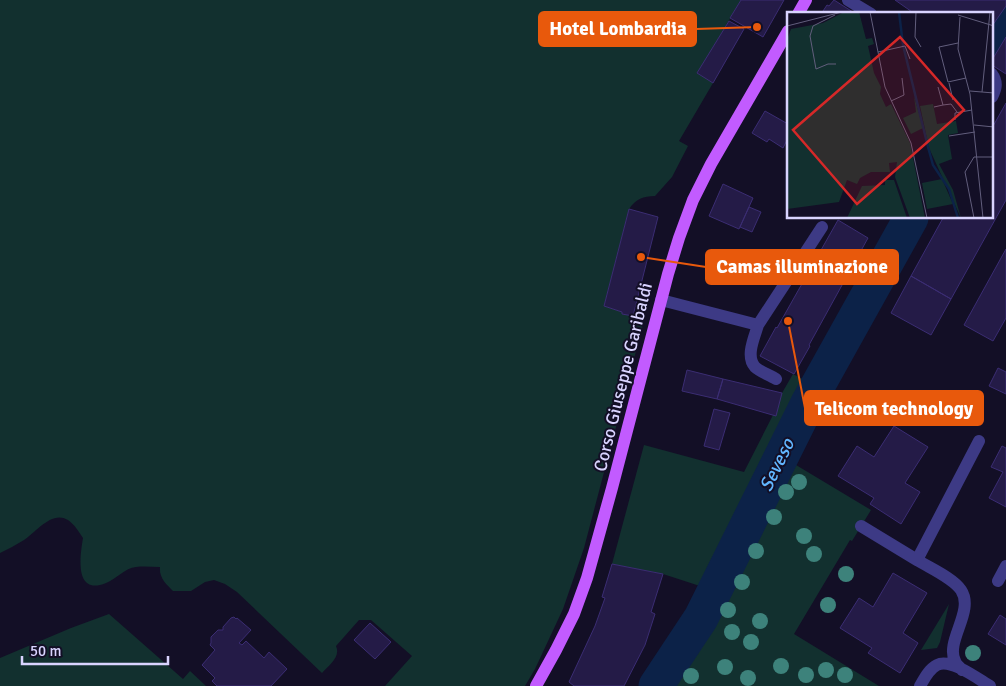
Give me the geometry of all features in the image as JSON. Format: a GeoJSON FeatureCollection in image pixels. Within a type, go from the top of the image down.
{"type":"FeatureCollection","features":[{"type":"Feature","properties":{"kind":"main road"},"geometry":{"type":"LineString","coordinates":[[799,12],[806,0]]}},
{"type":"Feature","properties":{"kind":"main road","name":"Corso Giuseppe Garibaldi"},"geometry":{"type":"LineString","coordinates":[[536,686],[574,614],[587,578],[679,238],[711,164],[787,33]]}},
{"type":"Feature","properties":{"kind":"lane"},"geometry":{"type":"LineString","coordinates":[[848,0],[868,12]]}},
{"type":"Feature","properties":{"kind":"lane"},"geometry":{"type":"LineString","coordinates":[[994,76],[996,79],[994,93]]}},
{"type":"Feature","properties":{"kind":"lane"},"geometry":{"type":"LineString","coordinates":[[776,378],[755,367],[751,360],[750,353],[758,324],[822,227]]}},
{"type":"Feature","properties":{"kind":"lane"},"geometry":{"type":"LineString","coordinates":[[661,300],[758,324]]}},
{"type":"Feature","properties":{"kind":"lane"},"geometry":{"type":"LineString","coordinates":[[917,560],[979,441]]}},
{"type":"Feature","properties":{"kind":"lane"},"geometry":{"type":"LineString","coordinates":[[861,526],[958,585],[963,592],[964,610],[952,655],[955,663],[962,670]]}},
{"type":"Feature","properties":{"kind":"lane"},"geometry":{"type":"LineString","coordinates":[[998,581],[1006,566]]}},
{"type":"Feature","properties":{"kind":"lane"},"geometry":{"type":"LineString","coordinates":[[920,686],[931,669],[944,663],[950,664],[990,686]]}},
{"type":"Feature","properties":{"kind":"green space"},"geometry":{"type":"Polygon","coordinates":[[[0,0],[741,0],[698,73],[713,83],[679,141],[688,146],[672,177],[655,196],[640,199],[629,209],[604,306],[622,312],[622,314],[645,317],[584,548],[563,609],[525,686],[385,686],[412,656],[371,620],[359,620],[336,646],[336,657],[322,673],[237,592],[225,584],[214,580],[205,582],[191,591],[173,591],[162,578],[160,567],[136,567],[128,569],[106,583],[96,586],[88,584],[81,572],[83,538],[68,520],[62,518],[56,518],[44,523],[24,540],[0,553],[0,0]]]}},
{"type":"Feature","properties":{"kind":"green space"},"geometry":{"type":"Polygon","coordinates":[[[793,374],[806,381],[703,587],[663,574],[612,564],[644,445],[744,472],[793,374]]]}},
{"type":"Feature","properties":{"kind":"green space"},"geometry":{"type":"Polygon","coordinates":[[[791,462],[871,510],[852,541],[850,540],[794,634],[879,686],[671,686],[714,619],[756,529],[791,462]]]}},
{"type":"Feature","properties":{"kind":"green space"},"geometry":{"type":"Polygon","coordinates":[[[949,604],[937,648],[921,650],[949,604]]]}},
{"type":"Feature","properties":{"kind":"green space"},"geometry":{"type":"Polygon","coordinates":[[[109,614],[183,679],[190,671],[206,686],[0,686],[0,658],[109,614]]]}},
{"type":"Feature","properties":{"kind":"building"},"geometry":{"type":"Polygon","coordinates":[[[741,0],[784,0],[763,37],[730,18],[741,0]]]}},
{"type":"Feature","properties":{"kind":"building"},"geometry":{"type":"Polygon","coordinates":[[[834,0],[853,12],[822,12],[827,5],[829,6],[834,0]]]}},
{"type":"Feature","properties":{"kind":"building"},"geometry":{"type":"Polygon","coordinates":[[[895,0],[1006,0],[1006,6],[994,23],[994,12],[912,12],[895,0]]]}},
{"type":"Feature","properties":{"kind":"building"},"geometry":{"type":"Polygon","coordinates":[[[729,21],[744,29],[713,83],[697,73],[729,21]]]}},
{"type":"Feature","properties":{"kind":"building"},"geometry":{"type":"Polygon","coordinates":[[[1006,37],[1006,74],[994,66],[994,57],[1006,37]]]}},
{"type":"Feature","properties":{"kind":"building"},"geometry":{"type":"Polygon","coordinates":[[[1006,103],[1006,200],[951,299],[911,276],[942,219],[994,219],[994,124],[1006,103]]]}},
{"type":"Feature","properties":{"kind":"building"},"geometry":{"type":"Polygon","coordinates":[[[765,111],[787,123],[787,140],[783,148],[769,139],[767,142],[752,133],[765,111]]]}},
{"type":"Feature","properties":{"kind":"building"},"geometry":{"type":"Polygon","coordinates":[[[723,184],[753,198],[739,229],[709,216],[723,184]]]}},
{"type":"Feature","properties":{"kind":"building"},"geometry":{"type":"Polygon","coordinates":[[[749,207],[761,212],[752,232],[740,227],[749,207]]]}},
{"type":"Feature","properties":{"kind":"building"},"geometry":{"type":"Polygon","coordinates":[[[629,209],[658,217],[633,316],[622,314],[622,312],[604,306],[629,209]]]}},
{"type":"Feature","properties":{"kind":"building"},"geometry":{"type":"Polygon","coordinates":[[[838,220],[868,238],[794,374],[760,356],[838,220]]]}},
{"type":"Feature","properties":{"kind":"building"},"geometry":{"type":"Polygon","coordinates":[[[1006,249],[1006,318],[993,341],[964,325],[1006,249]]]}},
{"type":"Feature","properties":{"kind":"building"},"geometry":{"type":"Polygon","coordinates":[[[911,276],[951,299],[931,335],[891,313],[911,276]]]}},
{"type":"Feature","properties":{"kind":"building"},"geometry":{"type":"Polygon","coordinates":[[[998,368],[1006,372],[1006,394],[989,386],[998,368]]]}},
{"type":"Feature","properties":{"kind":"building"},"geometry":{"type":"Polygon","coordinates":[[[687,370],[723,379],[717,399],[682,391],[687,370]]]}},
{"type":"Feature","properties":{"kind":"building"},"geometry":{"type":"Polygon","coordinates":[[[723,379],[782,393],[776,416],[717,399],[723,379]]]}},
{"type":"Feature","properties":{"kind":"building"},"geometry":{"type":"Polygon","coordinates":[[[714,409],[730,413],[719,450],[704,446],[714,409]]]}},
{"type":"Feature","properties":{"kind":"building"},"geometry":{"type":"Polygon","coordinates":[[[894,426],[928,447],[905,483],[920,492],[901,524],[870,504],[874,498],[838,476],[857,446],[874,457],[894,426]]]}},
{"type":"Feature","properties":{"kind":"building"},"geometry":{"type":"Polygon","coordinates":[[[1002,446],[1006,448],[1006,507],[989,498],[1003,472],[991,467],[1002,446]]]}},
{"type":"Feature","properties":{"kind":"building"},"geometry":{"type":"Polygon","coordinates":[[[612,564],[663,574],[651,612],[655,614],[645,645],[624,686],[574,686],[569,682],[595,626],[605,598],[602,597],[612,564]]]}},
{"type":"Feature","properties":{"kind":"building"},"geometry":{"type":"Polygon","coordinates":[[[893,573],[927,593],[903,633],[918,643],[900,673],[868,653],[872,648],[840,628],[859,598],[873,607],[893,573]]]}},
{"type":"Feature","properties":{"kind":"building"},"geometry":{"type":"Polygon","coordinates":[[[1000,615],[1006,619],[1006,645],[988,634],[1000,615]]]}},
{"type":"Feature","properties":{"kind":"building"},"geometry":{"type":"Polygon","coordinates":[[[234,617],[251,630],[239,643],[242,645],[246,641],[264,658],[269,652],[287,669],[271,686],[217,686],[212,681],[215,678],[202,665],[215,650],[210,645],[211,637],[218,630],[223,630],[223,627],[234,617]]]}},
{"type":"Feature","properties":{"kind":"building"},"geometry":{"type":"Polygon","coordinates":[[[370,623],[391,642],[375,659],[354,640],[370,623]]]}},
{"type":"Feature","properties":{"kind":"waterway","name":"Seveso"},"geometry":{"type":"LineString","coordinates":[[994,38],[1006,19]]}},
{"type":"Feature","properties":{"kind":"waterway","name":"Seveso"},"geometry":{"type":"LineString","coordinates":[[656,686],[701,618],[808,403],[910,219]]}},
{"type":"Feature","properties":{"kind":"place","name":"Hotel Lombardia"},"geometry":{"type":"Point","coordinates":[757,27]}},
{"type":"Feature","properties":{"kind":"place","name":"Camas illuminazione"},"geometry":{"type":"Point","coordinates":[641,257]}},
{"type":"Feature","properties":{"kind":"place","name":"Telicom technology"},"geometry":{"type":"Point","coordinates":[788,321]}}]}
